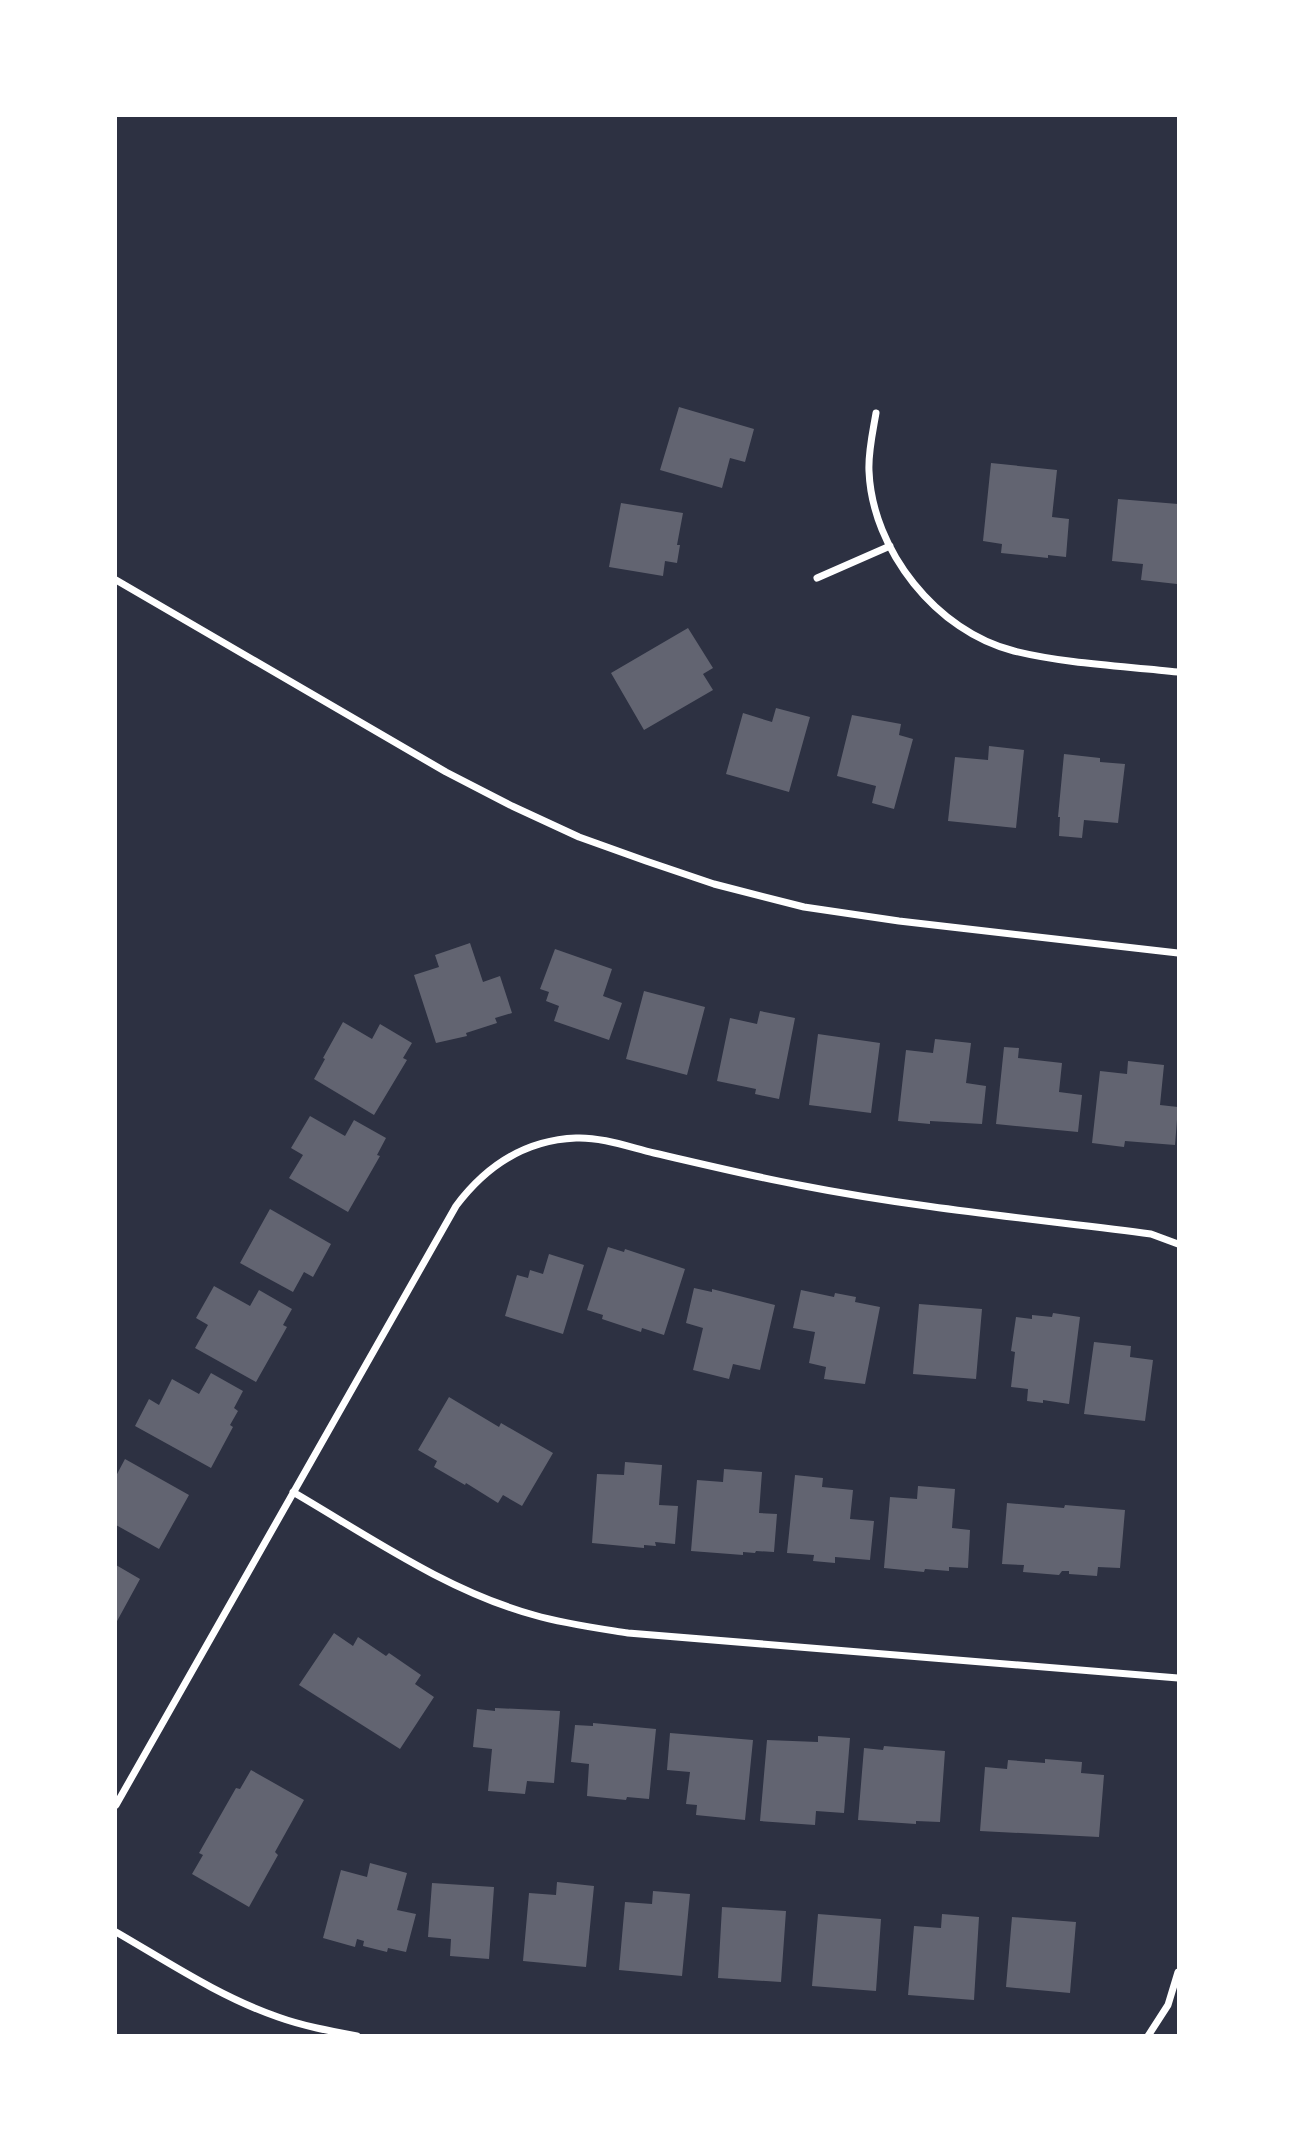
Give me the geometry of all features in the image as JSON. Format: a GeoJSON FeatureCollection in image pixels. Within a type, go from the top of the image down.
{"type":"FeatureCollection","features":[{"type":"Feature","properties":{"kind":"street"},"geometry":{"type":"LineString","coordinates":[[876,412],[869,470],[873,500],[890,546],[914,582],[958,625],[985,641],[1014,651],[1056,659],[1178,672]]}},
{"type":"Feature","properties":{"kind":"street"},"geometry":{"type":"LineString","coordinates":[[817,578],[890,546]]}},
{"type":"Feature","properties":{"kind":"street"},"geometry":{"type":"LineString","coordinates":[[116,580],[446,772],[579,836],[646,861],[714,884],[804,907],[899,921],[1178,953]]}},
{"type":"Feature","properties":{"kind":"street"},"geometry":{"type":"LineString","coordinates":[[116,1805],[456,1206],[470,1187],[487,1171],[527,1148],[578,1138],[604,1140],[741,1173],[832,1191],[923,1206],[1152,1234],[1178,1244]]}},
{"type":"Feature","properties":{"kind":"street"},"geometry":{"type":"LineString","coordinates":[[293,1492],[438,1576],[511,1608],[577,1626],[628,1633],[1178,1678]]}},
{"type":"Feature","properties":{"kind":"street"},"geometry":{"type":"LineString","coordinates":[[116,1932],[195,1978],[247,2004],[325,2031],[356,2035]]}},
{"type":"Feature","properties":{"kind":"street"},"geometry":{"type":"LineString","coordinates":[[1148,2035],[1168,2005],[1178,1972]]}},
{"type":"Feature","properties":{"kind":"building"},"geometry":{"type":"Polygon","coordinates":[[[679,407],[754,429],[745,462],[730,458],[722,488],[660,470],[679,407]]]}},
{"type":"Feature","properties":{"kind":"building"},"geometry":{"type":"Polygon","coordinates":[[[991,463],[1057,470],[1052,517],[1069,519],[1066,557],[1048,555],[1048,558],[1001,553],[1002,544],[983,541],[991,463]]]}},
{"type":"Feature","properties":{"kind":"building"},"geometry":{"type":"Polygon","coordinates":[[[1118,499],[1178,504],[1177,584],[1141,580],[1143,564],[1112,561],[1118,499]]]}},
{"type":"Feature","properties":{"kind":"building"},"geometry":{"type":"Polygon","coordinates":[[[621,503],[683,513],[677,545],[680,545],[677,563],[665,561],[663,576],[609,567],[621,503]]]}},
{"type":"Feature","properties":{"kind":"building"},"geometry":{"type":"Polygon","coordinates":[[[688,628],[713,668],[703,674],[713,690],[644,730],[611,673],[688,628]]]}},
{"type":"Feature","properties":{"kind":"building"},"geometry":{"type":"Polygon","coordinates":[[[776,708],[810,717],[789,792],[726,774],[743,713],[772,722],[776,708]]]}},
{"type":"Feature","properties":{"kind":"building"},"geometry":{"type":"Polygon","coordinates":[[[852,715],[901,724],[899,735],[913,739],[894,809],[872,803],[876,786],[837,776],[852,715]]]}},
{"type":"Feature","properties":{"kind":"building"},"geometry":{"type":"Polygon","coordinates":[[[989,746],[1024,750],[1016,828],[948,821],[955,757],[988,760],[989,746]]]}},
{"type":"Feature","properties":{"kind":"building"},"geometry":{"type":"Polygon","coordinates":[[[1064,754],[1125,764],[1118,823],[1084,820],[1082,838],[1059,836],[1058,817],[1064,754]]]}},
{"type":"Feature","properties":{"kind":"building"},"geometry":{"type":"Polygon","coordinates":[[[470,943],[483,982],[500,976],[512,1013],[495,1018],[497,1023],[466,1033],[467,1036],[436,1043],[414,975],[439,967],[435,955],[470,943]]]}},
{"type":"Feature","properties":{"kind":"building"},"geometry":{"type":"Polygon","coordinates":[[[555,949],[612,969],[603,996],[622,1003],[609,1040],[554,1021],[559,1006],[546,1001],[549,992],[540,989],[555,949]]]}},
{"type":"Feature","properties":{"kind":"building"},"geometry":{"type":"Polygon","coordinates":[[[644,991],[705,1007],[687,1075],[626,1059],[644,991]]]}},
{"type":"Feature","properties":{"kind":"building"},"geometry":{"type":"Polygon","coordinates":[[[760,1011],[795,1018],[779,1099],[755,1094],[756,1089],[717,1081],[730,1018],[757,1024],[760,1011]]]}},
{"type":"Feature","properties":{"kind":"building"},"geometry":{"type":"Polygon","coordinates":[[[343,1022],[372,1039],[380,1024],[412,1043],[403,1058],[407,1060],[374,1115],[314,1079],[343,1022]]]}},
{"type":"Feature","properties":{"kind":"building"},"geometry":{"type":"Polygon","coordinates":[[[818,1034],[880,1043],[871,1113],[809,1105],[818,1034]]]}},
{"type":"Feature","properties":{"kind":"building"},"geometry":{"type":"Polygon","coordinates":[[[935,1039],[971,1043],[966,1083],[986,1086],[982,1124],[898,1121],[906,1050],[933,1053],[935,1039]]]}},
{"type":"Feature","properties":{"kind":"building"},"geometry":{"type":"Polygon","coordinates":[[[1004,1047],[1019,1048],[1018,1058],[1062,1063],[1059,1092],[1082,1095],[1078,1132],[996,1124],[1004,1047]]]}},
{"type":"Feature","properties":{"kind":"building"},"geometry":{"type":"Polygon","coordinates":[[[1128,1061],[1164,1065],[1160,1105],[1178,1107],[1175,1145],[1125,1141],[1124,1147],[1092,1143],[1100,1071],[1127,1074],[1128,1061]]]}},
{"type":"Feature","properties":{"kind":"building"},"geometry":{"type":"Polygon","coordinates":[[[310,1116],[345,1136],[354,1120],[386,1138],[377,1155],[380,1156],[348,1212],[289,1178],[303,1155],[291,1148],[310,1116]]]}},
{"type":"Feature","properties":{"kind":"building"},"geometry":{"type":"Polygon","coordinates":[[[270,1209],[331,1244],[313,1277],[304,1272],[293,1292],[240,1263],[270,1209]]]}},
{"type":"Feature","properties":{"kind":"building"},"geometry":{"type":"Polygon","coordinates":[[[608,1247],[624,1252],[625,1249],[685,1269],[664,1335],[642,1328],[641,1332],[602,1319],[603,1315],[587,1310],[608,1247]]]}},
{"type":"Feature","properties":{"kind":"building"},"geometry":{"type":"Polygon","coordinates":[[[549,1254],[584,1265],[563,1334],[505,1316],[517,1275],[528,1278],[530,1270],[543,1274],[549,1254]]]}},
{"type":"Feature","properties":{"kind":"building"},"geometry":{"type":"Polygon","coordinates":[[[214,1286],[250,1306],[259,1290],[292,1309],[283,1325],[287,1327],[256,1382],[195,1348],[208,1325],[196,1318],[214,1286]]]}},
{"type":"Feature","properties":{"kind":"building"},"geometry":{"type":"Polygon","coordinates":[[[694,1288],[712,1292],[712,1289],[775,1305],[760,1370],[733,1364],[729,1379],[693,1370],[703,1328],[686,1323],[694,1288]]]}},
{"type":"Feature","properties":{"kind":"building"},"geometry":{"type":"Polygon","coordinates":[[[801,1290],[834,1297],[835,1293],[856,1297],[855,1302],[880,1307],[865,1384],[824,1379],[826,1367],[809,1363],[815,1332],[793,1328],[801,1290]]]}},
{"type":"Feature","properties":{"kind":"building"},"geometry":{"type":"Polygon","coordinates":[[[919,1304],[982,1309],[976,1379],[913,1374],[919,1304]]]}},
{"type":"Feature","properties":{"kind":"building"},"geometry":{"type":"Polygon","coordinates":[[[1053,1313],[1080,1317],[1069,1404],[1043,1400],[1043,1403],[1027,1401],[1028,1389],[1011,1387],[1015,1352],[1011,1351],[1016,1317],[1052,1317],[1053,1313]]]}},
{"type":"Feature","properties":{"kind":"building"},"geometry":{"type":"Polygon","coordinates":[[[1094,1342],[1131,1346],[1130,1357],[1153,1360],[1145,1421],[1084,1414],[1094,1342]]]}},
{"type":"Feature","properties":{"kind":"building"},"geometry":{"type":"Polygon","coordinates":[[[211,1373],[243,1391],[234,1408],[238,1411],[230,1425],[233,1427],[211,1468],[135,1426],[149,1399],[159,1405],[172,1379],[199,1394],[211,1373]]]}},
{"type":"Feature","properties":{"kind":"building"},"geometry":{"type":"Polygon","coordinates":[[[449,1397],[499,1427],[501,1423],[553,1453],[522,1506],[503,1495],[498,1503],[434,1467],[437,1461],[418,1450],[449,1397]]]}},
{"type":"Feature","properties":{"kind":"building"},"geometry":{"type":"Polygon","coordinates":[[[125,1459],[189,1495],[159,1549],[116,1525],[116,1476],[125,1459]]]}},
{"type":"Feature","properties":{"kind":"building"},"geometry":{"type":"Polygon","coordinates":[[[625,1462],[662,1465],[659,1505],[678,1506],[675,1544],[655,1542],[656,1546],[644,1545],[644,1548],[592,1543],[597,1474],[624,1475],[625,1462]]]}},
{"type":"Feature","properties":{"kind":"building"},"geometry":{"type":"Polygon","coordinates":[[[724,1469],[762,1472],[759,1513],[777,1514],[774,1552],[743,1552],[743,1555],[691,1551],[697,1480],[723,1482],[724,1469]]]}},
{"type":"Feature","properties":{"kind":"building"},"geometry":{"type":"Polygon","coordinates":[[[795,1475],[823,1478],[822,1487],[853,1490],[850,1519],[874,1521],[870,1560],[835,1557],[835,1563],[813,1561],[814,1555],[787,1553],[795,1475]]]}},
{"type":"Feature","properties":{"kind":"building"},"geometry":{"type":"Polygon","coordinates":[[[918,1486],[955,1489],[952,1528],[970,1530],[968,1568],[949,1567],[949,1571],[925,1569],[924,1572],[884,1568],[890,1497],[917,1499],[918,1486]]]}},
{"type":"Feature","properties":{"kind":"building"},"geometry":{"type":"Polygon","coordinates":[[[1007,1503],[1125,1510],[1120,1568],[1098,1567],[1097,1576],[1069,1574],[1069,1571],[1062,1571],[1059,1575],[1023,1572],[1024,1565],[1002,1564],[1007,1503]]]}},
{"type":"Feature","properties":{"kind":"building"},"geometry":{"type":"Polygon","coordinates":[[[116,1565],[140,1579],[116,1623],[116,1565]]]}},
{"type":"Feature","properties":{"kind":"building"},"geometry":{"type":"Polygon","coordinates":[[[334,1633],[353,1646],[358,1637],[386,1656],[389,1653],[421,1675],[415,1684],[434,1697],[400,1749],[299,1685],[334,1633]]]}},
{"type":"Feature","properties":{"kind":"building"},"geometry":{"type":"Polygon","coordinates":[[[495,1708],[560,1711],[554,1783],[527,1781],[525,1794],[488,1791],[492,1749],[473,1747],[477,1709],[495,1711],[495,1708]]]}},
{"type":"Feature","properties":{"kind":"building"},"geometry":{"type":"Polygon","coordinates":[[[593,1723],[656,1729],[649,1799],[627,1797],[626,1800],[587,1796],[589,1764],[571,1762],[575,1725],[593,1726],[593,1723]]]}},
{"type":"Feature","properties":{"kind":"building"},"geometry":{"type":"Polygon","coordinates":[[[670,1733],[753,1740],[745,1820],[696,1815],[697,1805],[686,1804],[690,1772],[667,1770],[670,1733]]]}},
{"type":"Feature","properties":{"kind":"building"},"geometry":{"type":"Polygon","coordinates":[[[818,1736],[850,1738],[844,1813],[816,1811],[815,1825],[760,1821],[767,1740],[818,1742],[818,1736]]]}},
{"type":"Feature","properties":{"kind":"building"},"geometry":{"type":"Polygon","coordinates":[[[884,1746],[945,1751],[940,1822],[916,1821],[916,1824],[858,1820],[864,1748],[883,1750],[884,1746]]]}},
{"type":"Feature","properties":{"kind":"building"},"geometry":{"type":"Polygon","coordinates":[[[1045,1759],[1082,1762],[1081,1773],[1104,1775],[1099,1837],[980,1831],[985,1767],[1007,1769],[1008,1760],[1045,1763],[1045,1759]]]}},
{"type":"Feature","properties":{"kind":"building"},"geometry":{"type":"Polygon","coordinates":[[[251,1770],[304,1800],[249,1907],[192,1874],[203,1855],[199,1853],[236,1788],[240,1789],[251,1770]]]}},
{"type":"Feature","properties":{"kind":"building"},"geometry":{"type":"Polygon","coordinates":[[[370,1863],[407,1873],[397,1910],[416,1914],[406,1952],[388,1948],[387,1952],[363,1946],[364,1941],[357,1939],[355,1947],[323,1938],[341,1870],[367,1877],[370,1863]]]}},
{"type":"Feature","properties":{"kind":"building"},"geometry":{"type":"Polygon","coordinates":[[[557,1882],[594,1886],[586,1967],[523,1961],[529,1893],[556,1895],[557,1882]]]}},
{"type":"Feature","properties":{"kind":"building"},"geometry":{"type":"Polygon","coordinates":[[[432,1883],[494,1887],[489,1959],[450,1956],[451,1939],[428,1937],[432,1883]]]}},
{"type":"Feature","properties":{"kind":"building"},"geometry":{"type":"Polygon","coordinates":[[[653,1891],[690,1894],[682,1976],[619,1970],[625,1902],[652,1904],[653,1891]]]}},
{"type":"Feature","properties":{"kind":"building"},"geometry":{"type":"Polygon","coordinates":[[[722,1907],[786,1911],[781,1982],[718,1978],[722,1907]]]}},
{"type":"Feature","properties":{"kind":"building"},"geometry":{"type":"Polygon","coordinates":[[[818,1914],[881,1919],[876,1991],[812,1986],[818,1914]]]}},
{"type":"Feature","properties":{"kind":"building"},"geometry":{"type":"Polygon","coordinates":[[[942,1914],[979,1917],[974,2000],[908,1995],[914,1926],[941,1928],[942,1914]]]}},
{"type":"Feature","properties":{"kind":"building"},"geometry":{"type":"Polygon","coordinates":[[[1012,1917],[1076,1922],[1070,1993],[1006,1987],[1012,1917]]]}}]}
